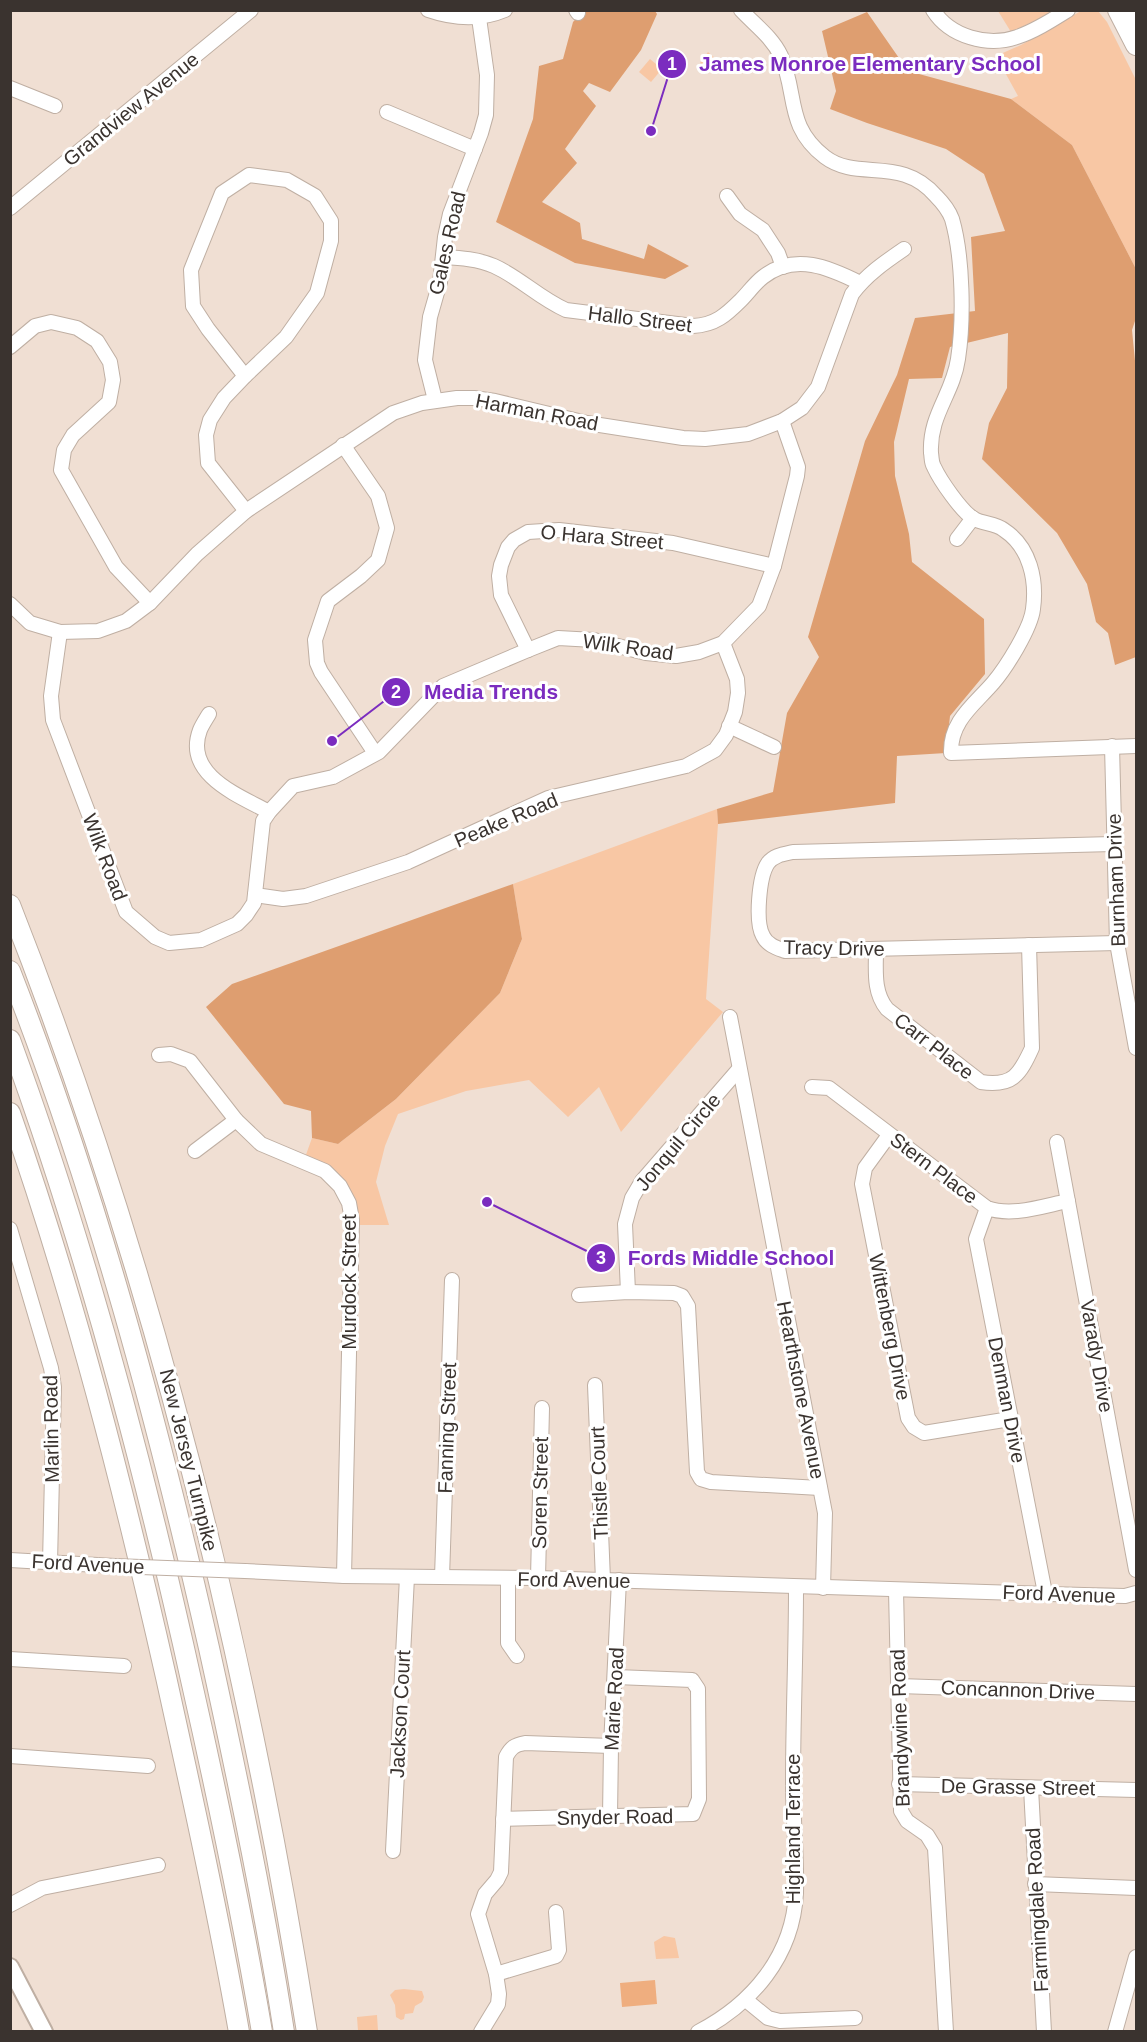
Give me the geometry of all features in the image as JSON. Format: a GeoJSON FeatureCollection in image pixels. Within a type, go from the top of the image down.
{"type":"FeatureCollection","features":[{"type":"Feature","properties":{"kind":"highway"},"geometry":{"type":"LineString","coordinates":[[1124,12],[1137,45]]}},
{"type":"Feature","properties":{"kind":"highway","name":"New Jersey Turnpike"},"geometry":{"type":"LineString","coordinates":[[10,905],[38,975],[94,1134],[139,1274],[176,1406],[210,1541],[245,1701],[307,2031]]}},
{"type":"Feature","properties":{"kind":"highway","name":"New Jersey Turnpike"},"geometry":{"type":"LineString","coordinates":[[10,971],[91,1203],[152,1412],[219,1693],[250,1842],[284,2031]]}},
{"type":"Feature","properties":{"kind":"highway"},"geometry":{"type":"LineString","coordinates":[[10,1040],[68,1209],[113,1360],[146,1486],[215,1784],[262,2031]]}},
{"type":"Feature","properties":{"kind":"highway"},"geometry":{"type":"LineString","coordinates":[[10,1113],[69,1297],[122,1493],[188,1777],[239,2031]]}},
{"type":"Feature","properties":{"kind":"main road"},"geometry":{"type":"LineString","coordinates":[[10,1967],[44,2031]]}},
{"type":"Feature","properties":{"kind":"street","name":"Grandview Avenue"},"geometry":{"type":"LineString","coordinates":[[10,208],[251,10]]}},
{"type":"Feature","properties":{"kind":"street"},"geometry":{"type":"LineString","coordinates":[[435,12],[452,17],[479,18],[505,10]]}},
{"type":"Feature","properties":{"kind":"street"},"geometry":{"type":"LineString","coordinates":[[741,10],[765,33],[780,54],[786,69],[796,120],[809,142],[826,158],[847,166],[892,171],[911,176],[928,186],[951,216],[956,236],[960,280],[961,328],[958,362],[949,391],[935,417],[931,442],[932,464],[952,496],[973,518],[1004,529],[1024,550],[1034,582],[1033,612],[1026,632],[994,681],[958,722],[951,744],[951,753],[1137,746]]}},
{"type":"Feature","properties":{"kind":"street"},"geometry":{"type":"LineString","coordinates":[[933,10],[944,23],[962,35],[995,41],[1025,34],[1068,10]]}},
{"type":"Feature","properties":{"kind":"street","name":"Gales Road"},"geometry":{"type":"LineString","coordinates":[[435,400],[425,360],[430,317],[440,282],[450,214],[486,115],[487,94],[479,18]]}},
{"type":"Feature","properties":{"kind":"street"},"geometry":{"type":"LineString","coordinates":[[10,88],[56,106]]}},
{"type":"Feature","properties":{"kind":"street"},"geometry":{"type":"LineString","coordinates":[[387,112],[475,149]]}},
{"type":"Feature","properties":{"kind":"street"},"geometry":{"type":"LineString","coordinates":[[246,376],[208,329],[194,306],[191,270],[222,193],[249,175],[287,180],[315,196],[332,221],[331,241],[316,293],[286,337],[224,398],[210,420],[206,435],[208,463],[246,511]]}},
{"type":"Feature","properties":{"kind":"street"},"geometry":{"type":"LineString","coordinates":[[727,196],[740,214],[763,230],[778,253],[783,267]]}},
{"type":"Feature","properties":{"kind":"street","name":"Harman Road"},"geometry":{"type":"LineString","coordinates":[[10,604],[30,623],[60,632],[98,632],[126,621],[150,603],[197,555],[246,511],[393,413],[435,400],[465,398],[495,401],[587,423],[683,438],[735,437],[761,430],[782,421],[802,408],[818,387],[852,294],[860,283],[904,249]]}},
{"type":"Feature","properties":{"kind":"street","name":"Hallo Street"},"geometry":{"type":"LineString","coordinates":[[443,257],[469,259],[495,266],[510,274],[537,295],[566,310],[693,326],[702,326],[721,319],[763,277],[783,267],[813,264],[832,269],[860,283]]}},
{"type":"Feature","properties":{"kind":"street"},"geometry":{"type":"LineString","coordinates":[[10,347],[35,327],[51,321],[77,328],[97,341],[110,362],[113,381],[109,402],[73,435],[64,450],[61,470],[116,567],[150,603]]}},
{"type":"Feature","properties":{"kind":"street","name":"Wilk Road"},"geometry":{"type":"LineString","coordinates":[[60,632],[51,696],[53,720],[126,912],[155,937],[169,943],[201,940],[241,921],[251,909],[255,895],[263,821],[293,786],[333,777],[375,753],[443,686],[558,638],[594,639],[646,653],[676,656],[699,652],[723,643],[759,606],[774,566],[798,466],[782,421]]}},
{"type":"Feature","properties":{"kind":"street"},"geometry":{"type":"LineString","coordinates":[[343,445],[378,496],[387,528],[378,560],[362,576],[328,602],[315,640],[317,663],[375,753]]}},
{"type":"Feature","properties":{"kind":"street"},"geometry":{"type":"LineString","coordinates":[[957,539],[973,518]]}},
{"type":"Feature","properties":{"kind":"street","name":"O Hara Street"},"geometry":{"type":"LineString","coordinates":[[528,650],[501,595],[499,576],[508,547],[514,540],[528,532],[559,530],[673,543],[774,566]]}},
{"type":"Feature","properties":{"kind":"street"},"geometry":{"type":"LineString","coordinates":[[1026,632],[1039,637]]}},
{"type":"Feature","properties":{"kind":"street","name":"Peake Road"},"geometry":{"type":"LineString","coordinates":[[255,895],[283,899],[306,896],[408,862],[548,798],[686,766],[715,750],[726,735],[735,712],[738,693],[737,679],[723,643]]}},
{"type":"Feature","properties":{"kind":"street"},"geometry":{"type":"LineString","coordinates":[[209,714],[199,732],[197,753],[205,769],[217,784],[269,812]]}},
{"type":"Feature","properties":{"kind":"street"},"geometry":{"type":"LineString","coordinates":[[729,726],[774,747]]}},
{"type":"Feature","properties":{"kind":"street","name":"Burnham Drive"},"geometry":{"type":"LineString","coordinates":[[1112,746],[1117,943],[1137,1048]]}},
{"type":"Feature","properties":{"kind":"street","name":"Tracy Drive"},"geometry":{"type":"LineString","coordinates":[[1113,844],[793,852],[780,855],[769,862],[764,874],[760,891],[759,926],[763,938],[774,947],[786,951],[1117,943]]}},
{"type":"Feature","properties":{"kind":"street","name":"Carr Place"},"geometry":{"type":"LineString","coordinates":[[876,949],[876,989],[880,1001],[887,1010],[981,1082],[997,1084],[1013,1079],[1026,1062],[1032,1048],[1029,945]]}},
{"type":"Feature","properties":{"kind":"street","name":"Hearthstone Avenue"},"geometry":{"type":"LineString","coordinates":[[730,1017],[825,1513],[823,1588]]}},
{"type":"Feature","properties":{"kind":"street","name":"Murdock Street"},"geometry":{"type":"LineString","coordinates":[[159,1054],[171,1054],[190,1061],[236,1120],[261,1144],[325,1171],[340,1186],[349,1203],[352,1220],[344,1576]]}},
{"type":"Feature","properties":{"kind":"street","name":"Jonquil Circle"},"geometry":{"type":"LineString","coordinates":[[628,1292],[625,1224],[632,1198],[642,1181],[740,1069]]}},
{"type":"Feature","properties":{"kind":"street","name":"Stern Place"},"geometry":{"type":"LineString","coordinates":[[812,1088],[829,1088],[987,1208],[998,1212],[1020,1211],[1068,1201]]}},
{"type":"Feature","properties":{"kind":"street"},"geometry":{"type":"LineString","coordinates":[[195,1151],[236,1120]]}},
{"type":"Feature","properties":{"kind":"street","name":"Wittenberg Drive"},"geometry":{"type":"LineString","coordinates":[[889,1135],[865,1167],[862,1184],[908,1418],[914,1428],[924,1433],[1010,1419]]}},
{"type":"Feature","properties":{"kind":"street","name":"Varady Drive"},"geometry":{"type":"LineString","coordinates":[[1057,1142],[1137,1570]]}},
{"type":"Feature","properties":{"kind":"street","name":"Denman Drive"},"geometry":{"type":"LineString","coordinates":[[987,1208],[976,1239],[1046,1593]]}},
{"type":"Feature","properties":{"kind":"street","name":"Marlin Road"},"geometry":{"type":"LineString","coordinates":[[11,1232],[51,1368],[54,1388],[50,1563]]}},
{"type":"Feature","properties":{"kind":"street","name":"Fanning Street"},"geometry":{"type":"LineString","coordinates":[[442,1577],[452,1280]]}},
{"type":"Feature","properties":{"kind":"street"},"geometry":{"type":"LineString","coordinates":[[579,1295],[628,1292],[674,1293],[682,1296],[688,1306],[696,1472],[701,1479],[711,1482],[820,1488]]}},
{"type":"Feature","properties":{"kind":"street","name":"Thistle Court"},"geometry":{"type":"LineString","coordinates":[[595,1385],[603,1580]]}},
{"type":"Feature","properties":{"kind":"street","name":"Soren Street"},"geometry":{"type":"LineString","coordinates":[[538,1578],[542,1408]]}},
{"type":"Feature","properties":{"kind":"street","name":"Ford Avenue"},"geometry":{"type":"LineString","coordinates":[[10,1560],[344,1576],[619,1580],[796,1588],[1125,1596],[1137,1593]]}},
{"type":"Feature","properties":{"kind":"street","name":"Jackson Court"},"geometry":{"type":"LineString","coordinates":[[393,1851],[407,1576]]}},
{"type":"Feature","properties":{"kind":"street"},"geometry":{"type":"LineString","coordinates":[[508,1578],[508,1643],[517,1656]]}},
{"type":"Feature","properties":{"kind":"street","name":"Marie Road"},"geometry":{"type":"LineString","coordinates":[[610,1817],[619,1580]]}},
{"type":"Feature","properties":{"kind":"street","name":"Highland Terrace"},"geometry":{"type":"LineString","coordinates":[[698,2031],[717,2021],[746,2000],[772,1969],[792,1918],[796,1895],[793,1785],[796,1588]]}},
{"type":"Feature","properties":{"kind":"street","name":"Brandywine Road"},"geometry":{"type":"LineString","coordinates":[[896,1590],[900,1811],[907,1821],[927,1835],[935,1848],[946,2031]]}},
{"type":"Feature","properties":{"kind":"street"},"geometry":{"type":"LineString","coordinates":[[10,1659],[124,1666]]}},
{"type":"Feature","properties":{"kind":"street","name":"Snyder Road"},"geometry":{"type":"LineString","coordinates":[[503,1819],[693,1814],[699,1799],[698,1689],[696,1683],[692,1680],[616,1677]]}},
{"type":"Feature","properties":{"kind":"street","name":"Concannon Drive"},"geometry":{"type":"LineString","coordinates":[[899,1686],[1137,1694]]}},
{"type":"Feature","properties":{"kind":"street"},"geometry":{"type":"LineString","coordinates":[[481,2031],[498,2004],[499,1995],[478,1914],[485,1894],[501,1872],[506,1757],[510,1749],[525,1743],[611,1746]]}},
{"type":"Feature","properties":{"kind":"street"},"geometry":{"type":"LineString","coordinates":[[10,1756],[148,1766]]}},
{"type":"Feature","properties":{"kind":"street","name":"De Grasse Street"},"geometry":{"type":"LineString","coordinates":[[899,1784],[1137,1790]]}},
{"type":"Feature","properties":{"kind":"street","name":"Farmingdale Road"},"geometry":{"type":"LineString","coordinates":[[1031,1788],[1044,2031]]}},
{"type":"Feature","properties":{"kind":"street"},"geometry":{"type":"LineString","coordinates":[[10,1905],[42,1888],[158,1865]]}},
{"type":"Feature","properties":{"kind":"street"},"geometry":{"type":"LineString","coordinates":[[1035,1884],[1137,1888]]}},
{"type":"Feature","properties":{"kind":"street"},"geometry":{"type":"LineString","coordinates":[[495,1974],[556,1956],[559,1950],[556,1912]]}},
{"type":"Feature","properties":{"kind":"street"},"geometry":{"type":"LineString","coordinates":[[1115,2031],[1137,1957]]}},
{"type":"Feature","properties":{"kind":"street"},"geometry":{"type":"LineString","coordinates":[[746,2000],[768,2018],[780,2021],[855,2018]]}},
{"type":"Feature","properties":{"kind":"shaded area"},"geometry":{"type":"Polygon","coordinates":[[[583,11],[655,11],[657,14],[641,50],[610,92],[589,83],[583,91],[596,106],[565,149],[577,163],[542,202],[580,223],[582,239],[644,259],[648,244],[689,266],[665,279],[575,263],[496,222],[533,119],[539,66],[563,59],[573,22],[583,11]]]}},
{"type":"Feature","properties":{"kind":"shaded area"},"geometry":{"type":"Polygon","coordinates":[[[998,11],[1056,11],[1011,32],[998,11]]]}},
{"type":"Feature","properties":{"kind":"shaded area"},"geometry":{"type":"Polygon","coordinates":[[[1081,11],[1098,11],[1107,22],[1136,80],[1136,269],[1072,145],[1011,99],[1018,96],[996,56],[1021,45],[1081,11]]]}},
{"type":"Feature","properties":{"kind":"shaded area"},"geometry":{"type":"Polygon","coordinates":[[[867,12],[908,71],[1011,99],[1072,145],[1136,269],[1136,318],[1132,330],[1136,371],[1136,657],[1115,665],[1108,633],[1096,622],[1087,584],[1057,533],[982,459],[989,423],[1007,388],[1008,333],[950,347],[942,378],[909,379],[894,442],[895,476],[909,534],[912,562],[984,619],[985,674],[950,716],[946,753],[897,756],[895,803],[718,824],[717,809],[773,792],[787,713],[819,657],[808,637],[865,441],[897,375],[915,318],[975,311],[971,237],[1005,231],[984,174],[946,149],[830,109],[836,91],[822,31],[867,12]]]}},
{"type":"Feature","properties":{"kind":"shaded area"},"geometry":{"type":"Polygon","coordinates":[[[708,52],[723,65],[715,74],[700,63],[708,52]]]}},
{"type":"Feature","properties":{"kind":"shaded area"},"geometry":{"type":"Polygon","coordinates":[[[650,59],[662,69],[651,82],[639,72],[650,59]]]}},
{"type":"Feature","properties":{"kind":"shaded area"},"geometry":{"type":"Polygon","coordinates":[[[717,809],[718,824],[706,999],[723,1012],[621,1132],[599,1087],[568,1117],[529,1080],[466,1091],[398,1114],[385,1146],[376,1182],[389,1225],[351,1225],[334,1181],[303,1163],[312,1138],[338,1144],[396,1099],[500,993],[522,939],[513,884],[717,809]]]}},
{"type":"Feature","properties":{"kind":"shaded area"},"geometry":{"type":"Polygon","coordinates":[[[513,884],[522,939],[500,993],[396,1099],[338,1144],[312,1138],[311,1111],[284,1104],[206,1007],[232,984],[513,884]]]}},
{"type":"Feature","properties":{"kind":"shaded area"},"geometry":{"type":"Polygon","coordinates":[[[664,1936],[675,1938],[679,1958],[656,1959],[654,1942],[664,1936]]]}},
{"type":"Feature","properties":{"kind":"shaded area"},"geometry":{"type":"Polygon","coordinates":[[[655,1980],[657,2004],[622,2007],[620,1983],[655,1980]]]}},
{"type":"Feature","properties":{"kind":"shaded area"},"geometry":{"type":"Polygon","coordinates":[[[395,1990],[422,1991],[424,1997],[422,2002],[415,2006],[413,2013],[405,2014],[404,2019],[401,2020],[396,2017],[395,2005],[390,1995],[395,1990]]]}},
{"type":"Feature","properties":{"kind":"shaded area"},"geometry":{"type":"Polygon","coordinates":[[[377,2015],[378,2031],[358,2031],[357,2017],[377,2015]]]}},
{"type":"Feature","properties":{"kind":"place","name":"James Monroe Elementary School"},"geometry":{"type":"Point","coordinates":[651,131]}},
{"type":"Feature","properties":{"kind":"place","name":"Media Trends"},"geometry":{"type":"Point","coordinates":[332,741]}},
{"type":"Feature","properties":{"kind":"place","name":"Fords Middle School"},"geometry":{"type":"Point","coordinates":[487,1202]}}]}
